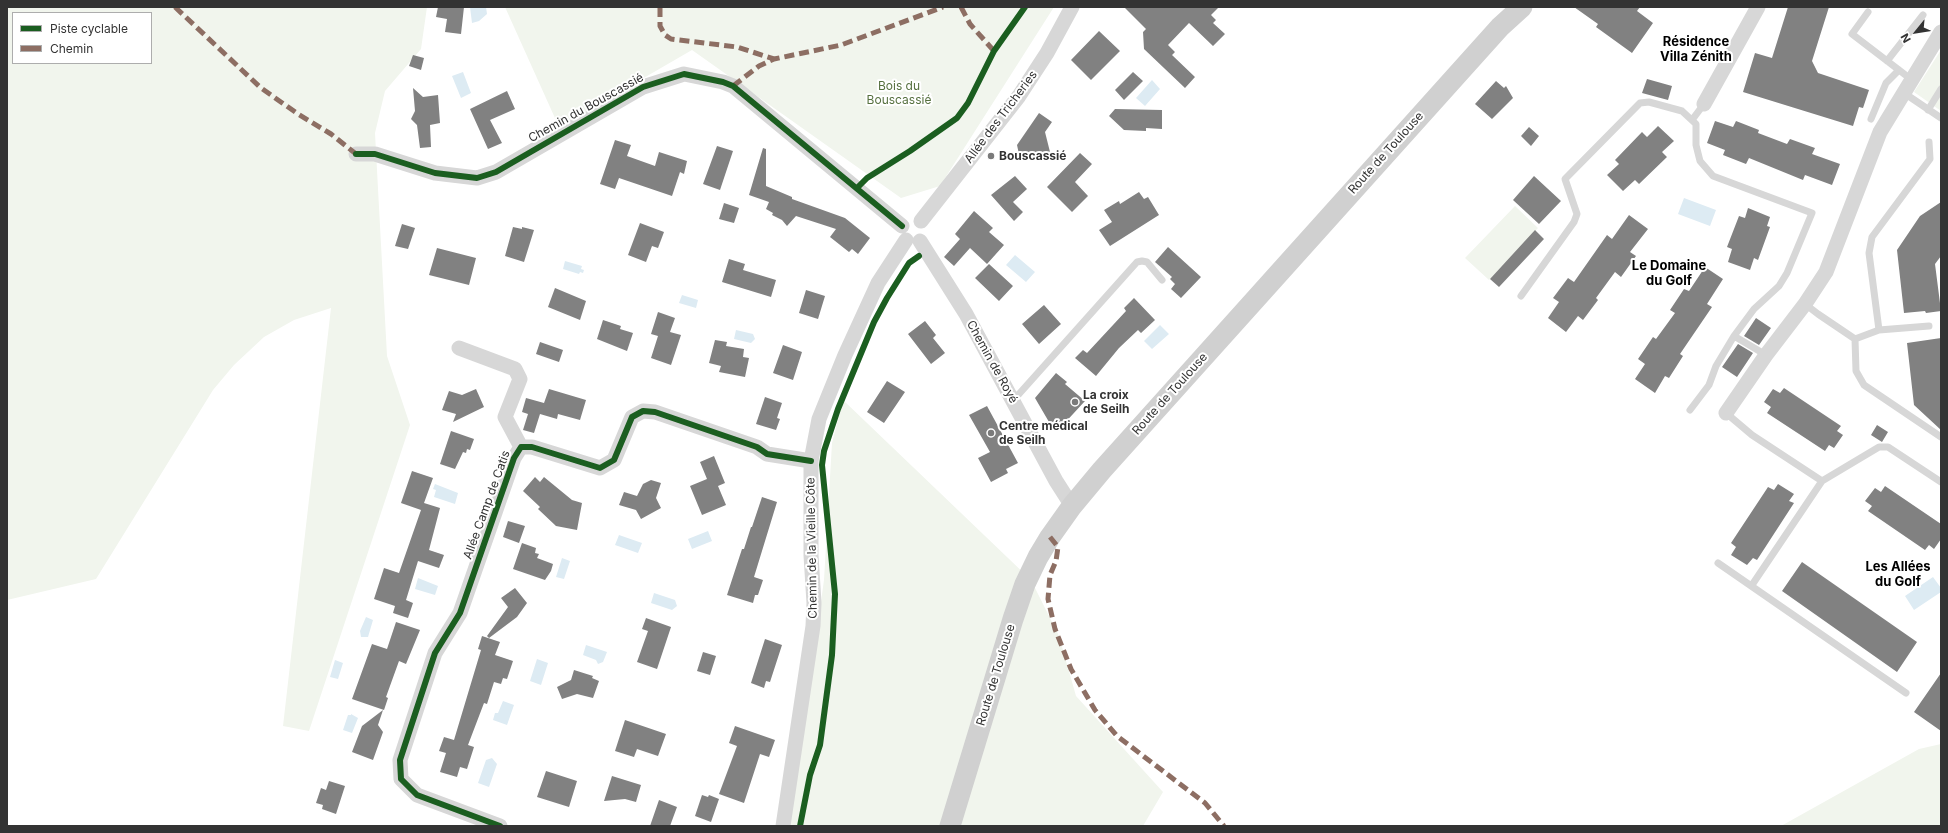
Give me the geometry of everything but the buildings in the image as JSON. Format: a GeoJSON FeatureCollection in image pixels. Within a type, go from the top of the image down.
{"type":"FeatureCollection","features":[{"type":"Feature","properties":{"kind":"main road","name":"Route de Toulouse"},"geometry":{"type":"LineString","coordinates":[[1500,27],[1513,7]]}},
{"type":"Feature","properties":{"kind":"main road","name":"Route de Toulouse"},"geometry":{"type":"LineString","coordinates":[[950,826],[1025,584],[1038,557],[1072,506],[1102,470],[1500,27],[1522,7]]}},
{"type":"Feature","properties":{"kind":"street","name":"Allée des Tricheries"},"geometry":{"type":"LineString","coordinates":[[921,221],[1019,96],[1048,53],[1072,7]]}},
{"type":"Feature","properties":{"kind":"street"},"geometry":{"type":"LineString","coordinates":[[1704,104],[1758,7]]}},
{"type":"Feature","properties":{"kind":"street"},"geometry":{"type":"LineString","coordinates":[[1726,413],[1766,355],[1805,304],[1826,272],[1880,132],[1941,32]]}},
{"type":"Feature","properties":{"kind":"street","name":"Chemin du Bouscassié"},"geometry":{"type":"LineString","coordinates":[[356,154],[375,154],[435,173],[477,178],[496,172],[643,87],[684,74],[723,82],[733,86],[902,226]]}},
{"type":"Feature","properties":{"kind":"street"},"geometry":{"type":"LineString","coordinates":[[910,219],[921,221],[924,224],[926,233],[913,241],[901,231],[902,226],[910,219]]}},
{"type":"Feature","properties":{"kind":"street","name":"Chemin de Royé"},"geometry":{"type":"LineString","coordinates":[[913,241],[966,314],[1056,482],[1072,506]]}},
{"type":"Feature","properties":{"kind":"street","name":"Chemin de la Vieille Côte"},"geometry":{"type":"LineString","coordinates":[[783,826],[813,626],[814,603],[811,555],[811,461],[819,419],[845,355],[878,283],[913,241]]}},
{"type":"Feature","properties":{"kind":"street"},"geometry":{"type":"LineString","coordinates":[[459,348],[515,369],[520,379],[505,417],[520,447]]}},
{"type":"Feature","properties":{"kind":"street","name":"Allée Camp de Catis"},"geometry":{"type":"LineString","coordinates":[[500,826],[416,795],[401,779],[400,760],[435,653],[460,613],[514,458],[520,447],[532,447],[600,468],[614,460],[632,417],[642,411],[655,412],[756,447],[767,454],[811,461]]}},
{"type":"Feature","properties":{"kind":"lane"},"geometry":{"type":"LineString","coordinates":[[1868,12],[1852,34],[1912,80]]}},
{"type":"Feature","properties":{"kind":"lane"},"geometry":{"type":"LineString","coordinates":[[1887,61],[1923,15]]}},
{"type":"Feature","properties":{"kind":"lane"},"geometry":{"type":"LineString","coordinates":[[1871,119],[1886,83],[1899,70]]}},
{"type":"Feature","properties":{"kind":"lane"},"geometry":{"type":"LineString","coordinates":[[1928,110],[1941,89]]}},
{"type":"Feature","properties":{"kind":"lane"},"geometry":{"type":"LineString","coordinates":[[1904,93],[1941,118]]}},
{"type":"Feature","properties":{"kind":"lane"},"geometry":{"type":"LineString","coordinates":[[1521,296],[1574,222],[1577,214],[1565,179],[1640,103],[1649,102],[1682,111],[1696,124],[1696,145],[1700,160],[1713,176],[1812,214],[1787,273],[1779,286],[1754,309],[1734,336],[1716,366],[1709,385],[1690,410]]}},
{"type":"Feature","properties":{"kind":"lane"},"geometry":{"type":"LineString","coordinates":[[1692,120],[1704,104]]}},
{"type":"Feature","properties":{"kind":"lane"},"geometry":{"type":"LineString","coordinates":[[1879,330],[1869,253],[1872,237],[1930,159],[1928,142]]}},
{"type":"Feature","properties":{"kind":"lane"},"geometry":{"type":"LineString","coordinates":[[1012,398],[1019,394],[1137,262],[1147,262],[1162,280]]}},
{"type":"Feature","properties":{"kind":"lane"},"geometry":{"type":"LineString","coordinates":[[1805,304],[1855,339]]}},
{"type":"Feature","properties":{"kind":"lane"},"geometry":{"type":"LineString","coordinates":[[1855,339],[1879,330],[1929,326]]}},
{"type":"Feature","properties":{"kind":"lane"},"geometry":{"type":"LineString","coordinates":[[1734,336],[1766,355]]}},
{"type":"Feature","properties":{"kind":"lane"},"geometry":{"type":"LineString","coordinates":[[1855,339],[1856,371],[1864,384],[1941,437]]}},
{"type":"Feature","properties":{"kind":"lane"},"geometry":{"type":"LineString","coordinates":[[1726,413],[1752,435],[1822,481]]}},
{"type":"Feature","properties":{"kind":"lane"},"geometry":{"type":"LineString","coordinates":[[1752,585],[1822,481],[1879,447],[1888,447],[1941,482]]}},
{"type":"Feature","properties":{"kind":"lane"},"geometry":{"type":"LineString","coordinates":[[1718,562],[1906,693]]}},
{"type":"Feature","properties":{"kind":"green space"},"geometry":{"type":"Polygon","coordinates":[[[7,7],[427,7],[421,49],[385,91],[375,133],[387,356],[410,425],[309,731],[283,726],[331,308],[294,320],[264,337],[234,365],[213,390],[96,579],[7,600],[7,7]]]}},
{"type":"Feature","properties":{"kind":"green space","name":"Bois du Bouscassié"},"geometry":{"type":"Polygon","coordinates":[[[505,7],[1054,7],[940,186],[901,198],[692,50],[559,127],[505,7]]]}},
{"type":"Feature","properties":{"kind":"green space"},"geometry":{"type":"Polygon","coordinates":[[[1941,50],[1941,111],[1914,92],[1941,50]]]}},
{"type":"Feature","properties":{"kind":"green space"},"geometry":{"type":"Polygon","coordinates":[[[1515,206],[1538,228],[1489,280],[1465,258],[1515,206]]]}},
{"type":"Feature","properties":{"kind":"green space"},"geometry":{"type":"Polygon","coordinates":[[[843,400],[1031,580],[1059,636],[1076,696],[1163,792],[1143,826],[790,826],[824,580],[832,443],[843,400]]]}},
{"type":"Feature","properties":{"kind":"green space"},"geometry":{"type":"Polygon","coordinates":[[[1941,744],[1941,826],[1781,826],[1919,749],[1941,744]]]}},
{"type":"Feature","properties":{"kind":"shaded area"},"geometry":{"type":"Polygon","coordinates":[[[470,7],[486,7],[487,14],[479,21],[472,23],[470,7]]]}},
{"type":"Feature","properties":{"kind":"shaded area"},"geometry":{"type":"Polygon","coordinates":[[[463,72],[471,93],[461,98],[452,76],[463,72]]]}},
{"type":"Feature","properties":{"kind":"shaded area"},"geometry":{"type":"Polygon","coordinates":[[[1152,80],[1160,89],[1145,106],[1136,98],[1152,80]]]}},
{"type":"Feature","properties":{"kind":"shaded area"},"geometry":{"type":"Polygon","coordinates":[[[1684,198],[1716,210],[1710,226],[1678,214],[1684,198]]]}},
{"type":"Feature","properties":{"kind":"shaded area"},"geometry":{"type":"Polygon","coordinates":[[[1015,255],[1035,272],[1026,282],[1006,265],[1015,255]]]}},
{"type":"Feature","properties":{"kind":"shaded area"},"geometry":{"type":"Polygon","coordinates":[[[565,261],[582,266],[581,269],[584,270],[583,273],[580,272],[579,274],[563,269],[565,261]]]}},
{"type":"Feature","properties":{"kind":"shaded area"},"geometry":{"type":"Polygon","coordinates":[[[682,295],[698,300],[696,308],[679,303],[682,295]]]}},
{"type":"Feature","properties":{"kind":"shaded area"},"geometry":{"type":"Polygon","coordinates":[[[1160,325],[1169,334],[1152,349],[1144,341],[1160,325]]]}},
{"type":"Feature","properties":{"kind":"shaded area"},"geometry":{"type":"Polygon","coordinates":[[[736,330],[753,334],[755,339],[751,343],[734,339],[736,330]]]}},
{"type":"Feature","properties":{"kind":"shaded area"},"geometry":{"type":"Polygon","coordinates":[[[435,484],[458,493],[455,504],[434,497],[436,490],[433,489],[435,484]]]}},
{"type":"Feature","properties":{"kind":"shaded area"},"geometry":{"type":"Polygon","coordinates":[[[708,531],[712,541],[692,549],[688,539],[708,531]]]}},
{"type":"Feature","properties":{"kind":"shaded area"},"geometry":{"type":"Polygon","coordinates":[[[619,535],[642,543],[638,553],[615,545],[619,535]]]}},
{"type":"Feature","properties":{"kind":"shaded area"},"geometry":{"type":"Polygon","coordinates":[[[562,558],[570,561],[564,579],[556,577],[562,558]]]}},
{"type":"Feature","properties":{"kind":"shaded area"},"geometry":{"type":"Polygon","coordinates":[[[1933,577],[1941,588],[1941,592],[1914,610],[1905,596],[1933,577]]]}},
{"type":"Feature","properties":{"kind":"shaded area"},"geometry":{"type":"Polygon","coordinates":[[[418,578],[438,586],[435,595],[415,589],[418,578]]]}},
{"type":"Feature","properties":{"kind":"shaded area"},"geometry":{"type":"Polygon","coordinates":[[[654,593],[675,600],[677,606],[672,610],[651,603],[654,593]]]}},
{"type":"Feature","properties":{"kind":"shaded area"},"geometry":{"type":"Polygon","coordinates":[[[366,617],[373,620],[368,637],[361,637],[360,631],[366,617]]]}},
{"type":"Feature","properties":{"kind":"shaded area"},"geometry":{"type":"Polygon","coordinates":[[[586,645],[607,652],[603,662],[598,664],[596,660],[583,655],[586,645]]]}},
{"type":"Feature","properties":{"kind":"shaded area"},"geometry":{"type":"Polygon","coordinates":[[[537,659],[548,663],[541,685],[530,681],[537,659]]]}},
{"type":"Feature","properties":{"kind":"shaded area"},"geometry":{"type":"Polygon","coordinates":[[[335,660],[343,663],[338,679],[330,677],[335,660]]]}},
{"type":"Feature","properties":{"kind":"shaded area"},"geometry":{"type":"Polygon","coordinates":[[[503,701],[514,705],[507,725],[493,720],[495,713],[498,713],[503,701]]]}},
{"type":"Feature","properties":{"kind":"shaded area"},"geometry":{"type":"Polygon","coordinates":[[[351,714],[358,718],[352,733],[343,730],[348,715],[351,714]]]}},
{"type":"Feature","properties":{"kind":"shaded area"},"geometry":{"type":"Polygon","coordinates":[[[492,758],[497,764],[489,787],[478,783],[486,760],[492,758]]]}},
{"type":"Feature","properties":{"kind":"marked path"},"geometry":{"type":"LineString","coordinates":[[175,7],[261,88],[298,114],[331,134],[356,154]]}},
{"type":"Feature","properties":{"kind":"marked path"},"geometry":{"type":"LineString","coordinates":[[660,7],[660,26],[665,35],[671,39],[737,47],[774,59]]}},
{"type":"Feature","properties":{"kind":"marked path"},"geometry":{"type":"LineString","coordinates":[[733,86],[759,66],[774,59],[841,45],[943,7]]}},
{"type":"Feature","properties":{"kind":"marked path"},"geometry":{"type":"LineString","coordinates":[[961,7],[970,24],[994,51]]}},
{"type":"Feature","properties":{"kind":"marked path"},"geometry":{"type":"LineString","coordinates":[[1050,537],[1058,547],[1056,561],[1050,575],[1048,599],[1055,629],[1071,669],[1095,710],[1117,736],[1205,803],[1224,826]]}},
{"type":"Feature","properties":{"kind":"cycle path"},"geometry":{"type":"LineString","coordinates":[[857,188],[867,178],[910,151],[957,118],[968,103],[994,51],[1025,7]]}},
{"type":"Feature","properties":{"kind":"cycle path"},"geometry":{"type":"LineString","coordinates":[[356,154],[375,154],[435,173],[477,178],[496,172],[643,87],[684,74],[723,82],[733,86],[902,226]]}},
{"type":"Feature","properties":{"kind":"cycle path"},"geometry":{"type":"LineString","coordinates":[[800,826],[810,775],[820,745],[832,655],[835,594],[822,465],[824,451],[838,409],[874,322],[909,263],[919,256]]}},
{"type":"Feature","properties":{"kind":"cycle path"},"geometry":{"type":"LineString","coordinates":[[500,826],[417,795],[401,779],[400,760],[435,653],[460,613],[514,458],[521,447],[532,447],[600,468],[614,460],[632,417],[643,411],[655,412],[757,447],[767,454],[811,461]]}},
{"type":"Feature","properties":{"kind":"place","name":"Bouscassié"},"geometry":{"type":"Point","coordinates":[991,156]}},
{"type":"Feature","properties":{"kind":"place","name":"La croix de Seilh"},"geometry":{"type":"Point","coordinates":[1075,402]}},
{"type":"Feature","properties":{"kind":"place","name":"Centre médical de Seilh"},"geometry":{"type":"Point","coordinates":[991,433]}},
{"type":"Feature","properties":{"kind":"district","name":"Résidence Villa Zénith"},"geometry":{"type":"Point","coordinates":[1696,50]}},
{"type":"Feature","properties":{"kind":"district","name":"Le Domaine du Golf"},"geometry":{"type":"Point","coordinates":[1669,274]}},
{"type":"Feature","properties":{"kind":"district","name":"Les Allées du Golf"},"geometry":{"type":"Point","coordinates":[1898,574]}}]}
